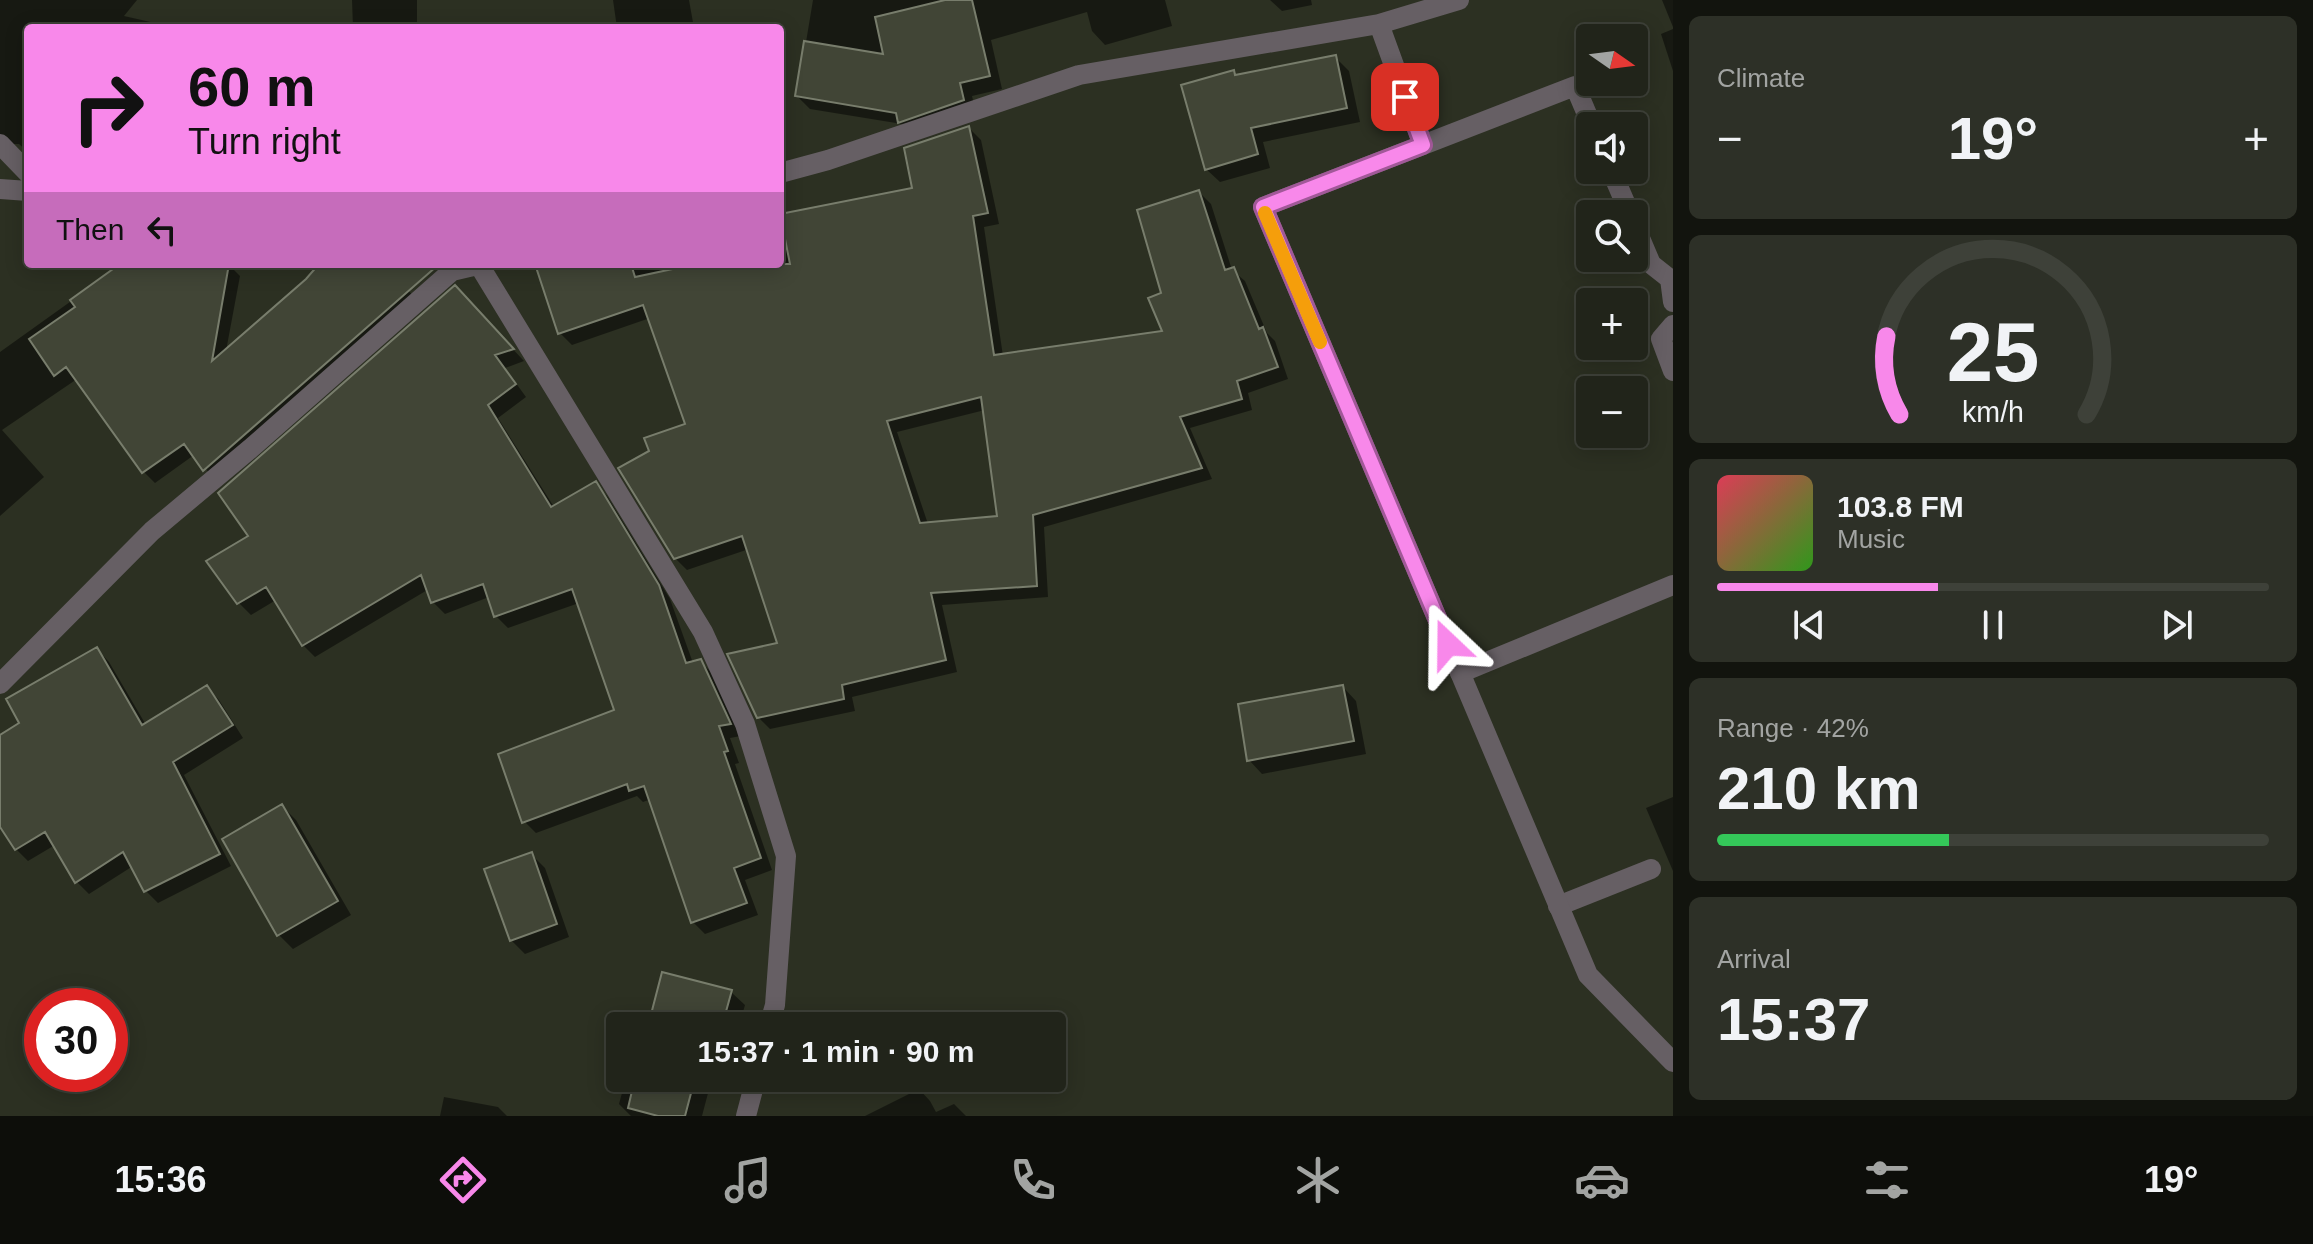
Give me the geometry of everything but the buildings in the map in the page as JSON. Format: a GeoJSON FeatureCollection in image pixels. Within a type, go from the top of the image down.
{"type":"FeatureCollection","features":[{"type":"Feature","properties":{"kind":"street"},"geometry":{"type":"LineString","coordinates":[[784,172],[828,160],[1079,75],[1379,24],[1459,0]]}},
{"type":"Feature","properties":{"kind":"street"},"geometry":{"type":"LineString","coordinates":[[1379,24],[1423,145]]}},
{"type":"Feature","properties":{"kind":"street"},"geometry":{"type":"LineString","coordinates":[[1586,112],[1575,86],[1263,207],[1588,975],[1673,1062]]}},
{"type":"Feature","properties":{"kind":"street"},"geometry":{"type":"LineString","coordinates":[[0,144],[24,169]]}},
{"type":"Feature","properties":{"kind":"street"},"geometry":{"type":"LineString","coordinates":[[0,189],[24,191]]}},
{"type":"Feature","properties":{"kind":"street"},"geometry":{"type":"LineString","coordinates":[[1648,257],[1651,264],[1670,279],[1673,302]]}},
{"type":"Feature","properties":{"kind":"street"},"geometry":{"type":"LineString","coordinates":[[0,684],[152,531],[250,449],[448,268]]}},
{"type":"Feature","properties":{"kind":"street"},"geometry":{"type":"LineString","coordinates":[[482,268],[703,632],[745,724],[786,856],[773,1012]]}},
{"type":"Feature","properties":{"kind":"street"},"geometry":{"type":"LineString","coordinates":[[1673,325],[1661,339],[1673,371]]}},
{"type":"Feature","properties":{"kind":"street"},"geometry":{"type":"LineString","coordinates":[[1460,673],[1673,585]]}},
{"type":"Feature","properties":{"kind":"street"},"geometry":{"type":"LineString","coordinates":[[1558,906],[1651,869]]}},
{"type":"Feature","properties":{"kind":"street"},"geometry":{"type":"LineString","coordinates":[[746,1116],[752,1092]]}},
{"type":"Feature","properties":{"kind":"slow traffic"},"geometry":{"type":"LineString","coordinates":[[1265,213],[1320,342]]}},
{"type":"Feature","properties":{"kind":"route"},"geometry":{"type":"LineString","coordinates":[[1405,97],[1423,145],[1263,207],[1448,644]]}}]}
